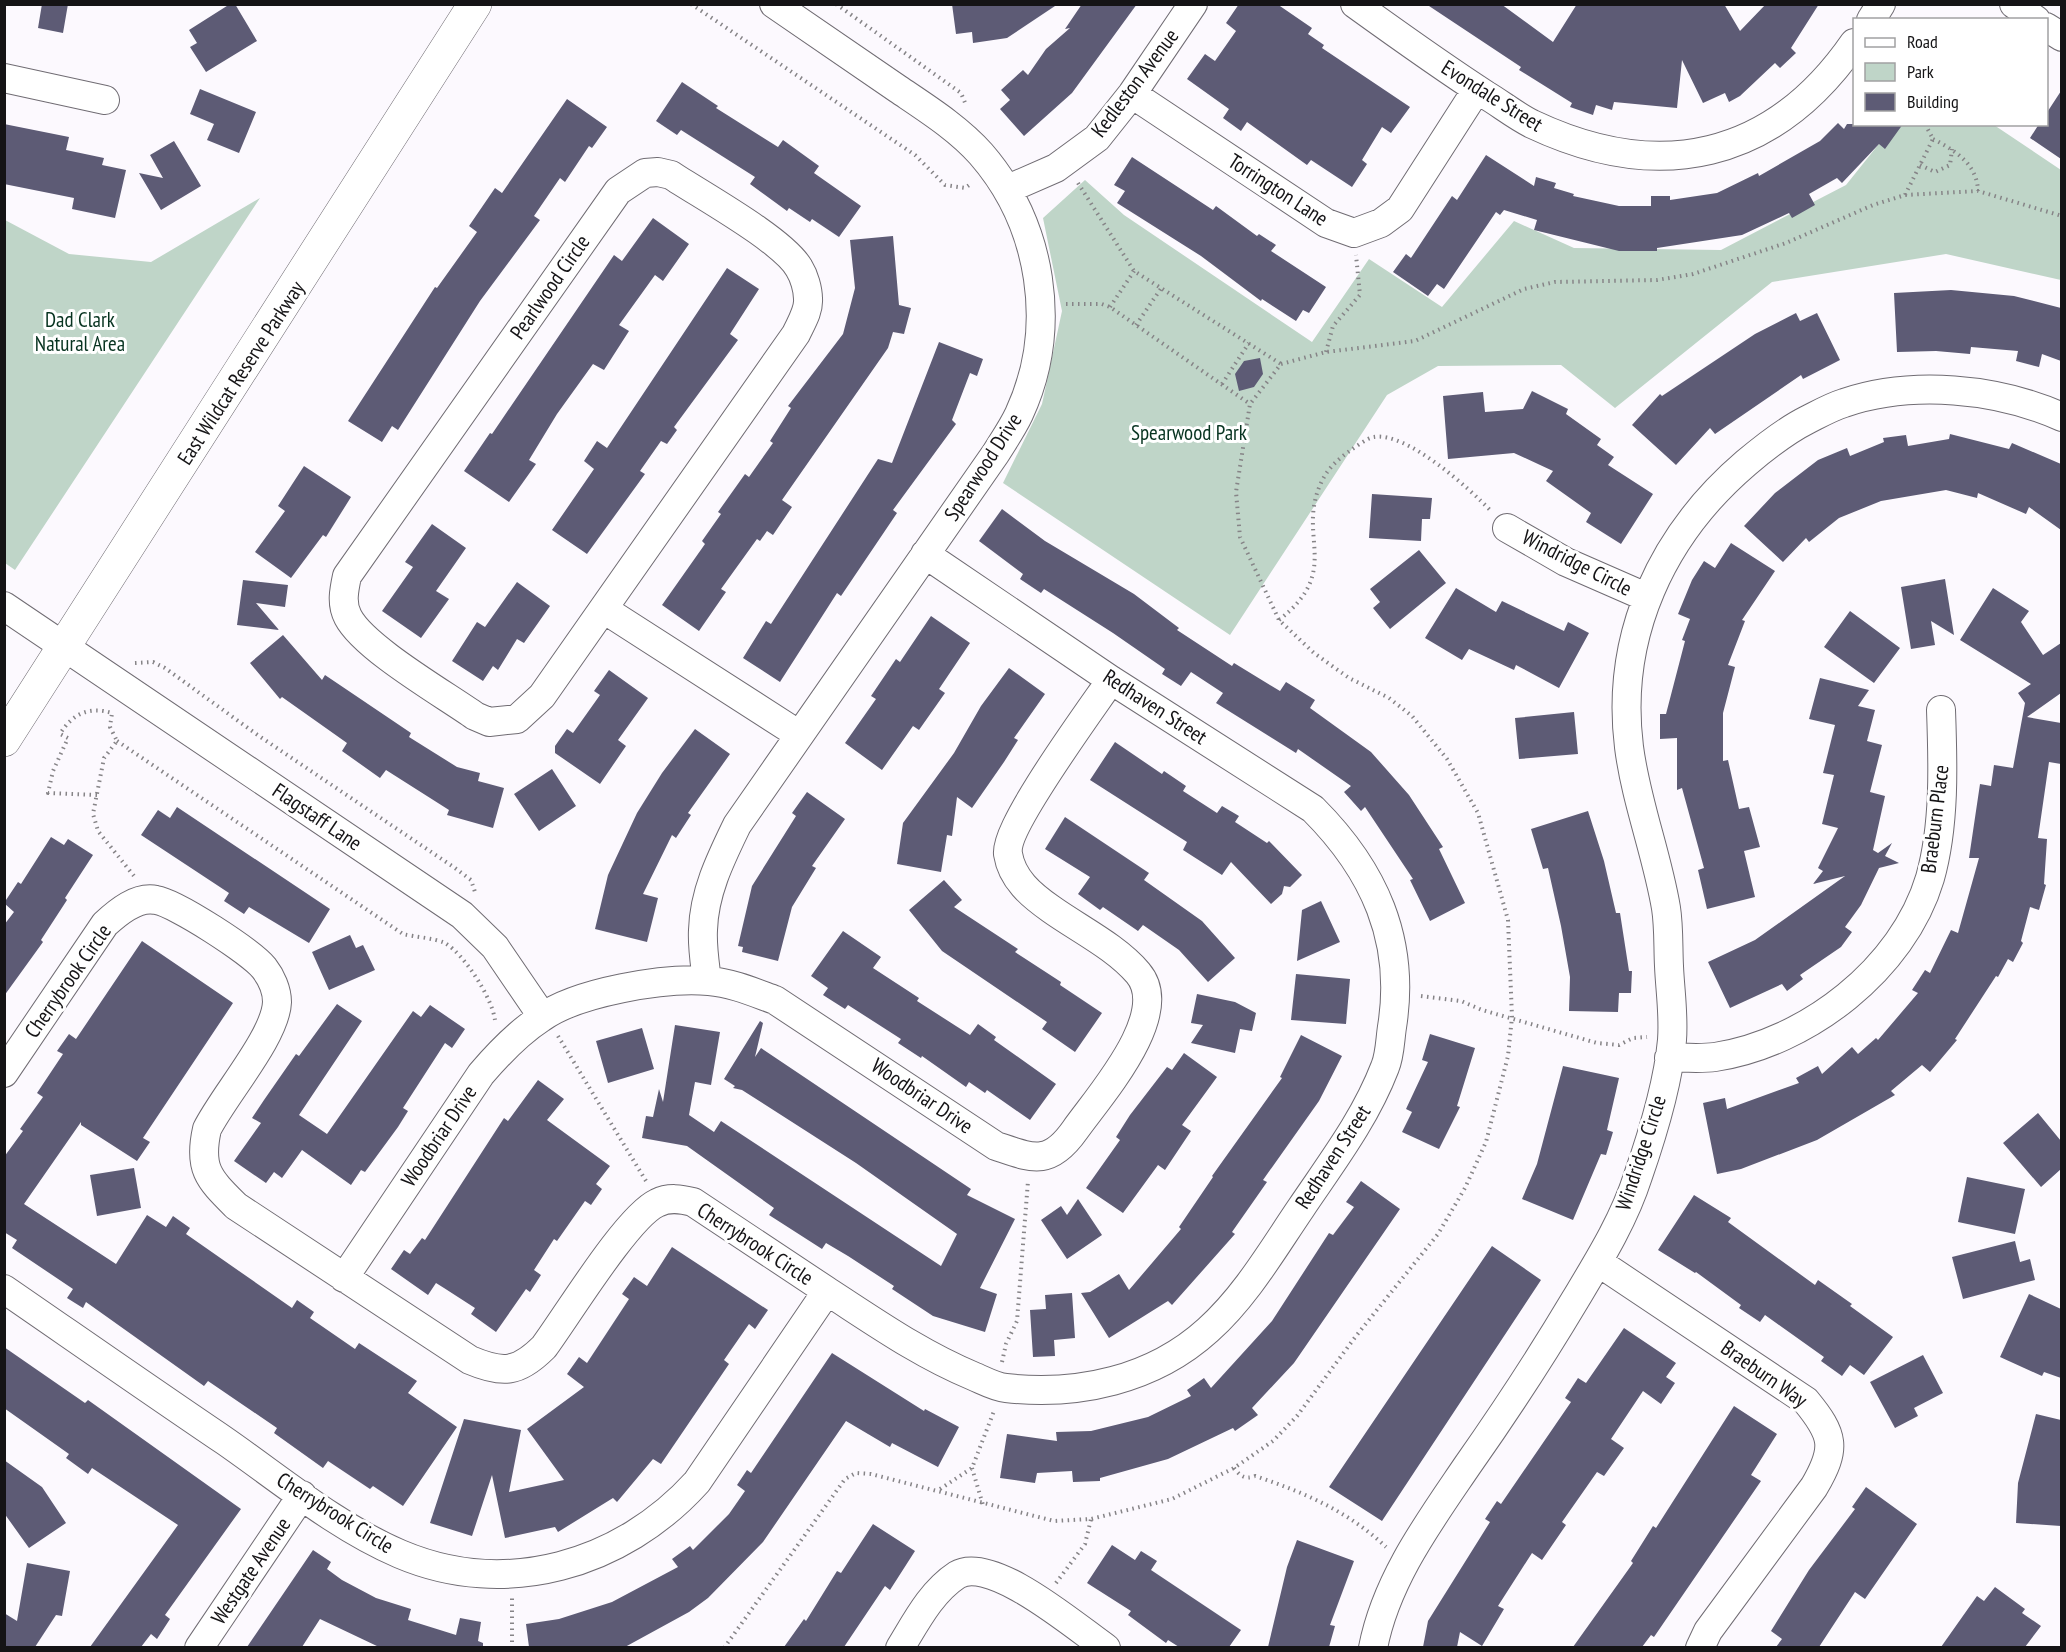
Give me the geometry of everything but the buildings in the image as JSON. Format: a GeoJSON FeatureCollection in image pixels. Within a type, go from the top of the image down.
{"type":"FeatureCollection","features":[{"type":"Feature","properties":{"kind":"main road","name":"East Wildcat Reserve Parkway"},"geometry":{"type":"LineString","coordinates":[[4,740],[475,4]]}},
{"type":"Feature","properties":{"kind":"street","name":"Spearwood Drive"},"geometry":{"type":"LineString","coordinates":[[707,981],[702,932],[704,912],[715,870],[737,825],[798,734],[996,453],[1019,413],[1035,362],[1042,304],[1027,232],[1008,189],[980,153],[934,114],[774,4]]}},
{"type":"Feature","properties":{"kind":"street","name":"Kedleston Avenue"},"geometry":{"type":"LineString","coordinates":[[1008,189],[1056,168],[1096,138],[1132,94],[1193,4]]}},
{"type":"Feature","properties":{"kind":"street","name":"Evondale Street"},"geometry":{"type":"LineString","coordinates":[[1355,4],[1530,123],[1573,141],[1638,155],[1710,151],[1768,128],[1812,93],[1853,44]]}},
{"type":"Feature","properties":{"kind":"street"},"geometry":{"type":"LineString","coordinates":[[1872,18],[1881,4]]}},
{"type":"Feature","properties":{"kind":"street"},"geometry":{"type":"LineString","coordinates":[[2013,4],[2033,18]]}},
{"type":"Feature","properties":{"kind":"street"},"geometry":{"type":"LineString","coordinates":[[2048,28],[2061,37]]}},
{"type":"Feature","properties":{"kind":"street"},"geometry":{"type":"LineString","coordinates":[[4,78],[105,100]]}},
{"type":"Feature","properties":{"kind":"street","name":"Torrington Lane"},"geometry":{"type":"LineString","coordinates":[[1132,94],[1326,223],[1354,233],[1381,223],[1400,209],[1477,89]]}},
{"type":"Feature","properties":{"kind":"street","name":"Pearlwood Circle"},"geometry":{"type":"LineString","coordinates":[[658,172],[671,175],[789,255],[799,268],[809,301],[796,334],[605,610],[542,696],[516,719],[489,722],[475,716],[368,642],[348,617],[344,591],[347,576],[618,191],[645,173],[658,172]]}},
{"type":"Feature","properties":{"kind":"street","name":"Windridge Circle"},"geometry":{"type":"LineString","coordinates":[[1373,1647],[1388,1595],[1429,1522],[1532,1372],[1598,1262],[1636,1182],[1649,1143],[1671,1046],[1667,910],[1636,786],[1629,744],[1628,700],[1631,653],[1646,597],[1668,554],[1690,519],[1721,484],[1797,425],[1841,403],[1875,394],[1952,391],[2033,404],[2061,417]]}},
{"type":"Feature","properties":{"kind":"street","name":"Windridge Circle"},"geometry":{"type":"LineString","coordinates":[[1507,528],[1566,562],[1646,597]]}},
{"type":"Feature","properties":{"kind":"street","name":"Redhaven Street"},"geometry":{"type":"LineString","coordinates":[[827,1291],[932,1359],[1001,1387],[1051,1391],[1099,1386],[1122,1379],[1168,1358],[1208,1330],[1250,1282],[1360,1121],[1386,1065],[1397,996],[1391,945],[1374,890],[1341,837],[1313,809],[1111,680],[925,554]]}},
{"type":"Feature","properties":{"kind":"street","name":"Flagstaff Lane"},"geometry":{"type":"LineString","coordinates":[[4,606],[462,915],[495,947],[543,1016]]}},
{"type":"Feature","properties":{"kind":"street"},"geometry":{"type":"LineString","coordinates":[[605,610],[798,734]]}},
{"type":"Feature","properties":{"kind":"street"},"geometry":{"type":"LineString","coordinates":[[1030,1158],[1055,1151],[1069,1139],[1128,1055],[1141,1032],[1149,1001],[1148,988],[1129,963],[1037,900],[1015,876],[1008,852],[1017,821],[1111,680]]}},
{"type":"Feature","properties":{"kind":"street","name":"Braeburn Place"},"geometry":{"type":"LineString","coordinates":[[1671,1046],[1715,1057],[1786,1036],[1849,995],[1875,971],[1899,940],[1929,879],[1936,849],[1943,760],[1941,710]]}},
{"type":"Feature","properties":{"kind":"street"},"geometry":{"type":"LineString","coordinates":[[148,900],[155,899],[172,906],[250,955],[264,969],[273,984],[277,998],[271,1026],[207,1129],[203,1148],[209,1179],[237,1206],[470,1360],[489,1368],[512,1369],[532,1359],[544,1347],[631,1225],[656,1204]]}},
{"type":"Feature","properties":{"kind":"street","name":"Cherrybrook Circle"},"geometry":{"type":"LineString","coordinates":[[4,1073],[105,924],[120,910],[139,901],[148,900]]}},
{"type":"Feature","properties":{"kind":"street","name":"Woodbriar Drive"},"geometry":{"type":"LineString","coordinates":[[344,1278],[481,1074],[501,1051],[543,1016],[584,999],[651,984],[707,981],[734,985],[775,1000],[996,1146],[1030,1158]]}},
{"type":"Feature","properties":{"kind":"street","name":"Cherrybrook Circle"},"geometry":{"type":"LineString","coordinates":[[4,1289],[302,1495],[372,1540],[402,1555],[450,1569],[512,1574],[558,1568],[601,1554],[642,1530],[680,1501],[697,1482],[827,1291],[693,1202],[676,1198],[656,1204]]}},
{"type":"Feature","properties":{"kind":"street","name":"Braeburn Way"},"geometry":{"type":"LineString","coordinates":[[1598,1262],[1806,1401],[1824,1423],[1830,1443],[1827,1466],[1814,1487],[1708,1631],[1700,1647]]}},
{"type":"Feature","properties":{"kind":"street","name":"Westgate Avenue"},"geometry":{"type":"LineString","coordinates":[[200,1647],[302,1495]]}},
{"type":"Feature","properties":{"kind":"street"},"geometry":{"type":"LineString","coordinates":[[900,1647],[935,1593],[959,1574],[984,1571],[1009,1580],[1106,1647]]}},
{"type":"Feature","properties":{"kind":"path"},"geometry":{"type":"LineString","coordinates":[[1927,126],[1933,140],[1964,158],[1977,178],[1978,191]]}},
{"type":"Feature","properties":{"kind":"path"},"geometry":{"type":"LineString","coordinates":[[1905,195],[1933,140]]}},
{"type":"Feature","properties":{"kind":"path"},"geometry":{"type":"LineString","coordinates":[[1920,165],[1935,172],[1950,165],[1952,149]]}},
{"type":"Feature","properties":{"kind":"path"},"geometry":{"type":"LineString","coordinates":[[1065,161],[1134,272],[1162,287],[1281,364]]}},
{"type":"Feature","properties":{"kind":"path"},"geometry":{"type":"LineString","coordinates":[[1326,352],[1333,326],[1360,295],[1354,233]]}},
{"type":"Feature","properties":{"kind":"path"},"geometry":{"type":"LineString","coordinates":[[1110,307],[1134,272]]}},
{"type":"Feature","properties":{"kind":"path"},"geometry":{"type":"LineString","coordinates":[[1136,325],[1162,287]]}},
{"type":"Feature","properties":{"kind":"path"},"geometry":{"type":"LineString","coordinates":[[1042,304],[1102,304],[1110,307],[1250,404]]}},
{"type":"Feature","properties":{"kind":"path"},"geometry":{"type":"LineString","coordinates":[[1222,384],[1249,343]]}},
{"type":"Feature","properties":{"kind":"path"},"geometry":{"type":"LineString","coordinates":[[1279,620],[1305,596],[1314,573],[1317,549],[1314,508],[1321,484],[1336,460],[1374,437],[1388,438],[1435,462],[1464,483],[1507,528]]}},
{"type":"Feature","properties":{"kind":"path"},"geometry":{"type":"LineString","coordinates":[[97,795],[48,793],[53,771],[68,738],[60,734],[68,721],[82,713],[98,709],[112,714],[110,727],[117,741],[104,758],[97,795],[93,814],[98,831],[125,864],[148,900]]}},
{"type":"Feature","properties":{"kind":"path"},"geometry":{"type":"LineString","coordinates":[[1397,996],[1436,996],[1461,1001],[1482,1010],[1610,1046],[1619,1045],[1633,1038],[1671,1046]]}},
{"type":"Feature","properties":{"kind":"path"},"geometry":{"type":"LineString","coordinates":[[543,1016],[642,1173],[656,1204]]}},
{"type":"Feature","properties":{"kind":"path"},"geometry":{"type":"LineString","coordinates":[[939,1490],[972,1468],[993,1416],[1001,1387],[1000,1368],[1006,1344],[1017,1321],[1030,1158]]}},
{"type":"Feature","properties":{"kind":"path"},"geometry":{"type":"LineString","coordinates":[[972,1468],[983,1505]]}},
{"type":"Feature","properties":{"kind":"path"},"geometry":{"type":"LineString","coordinates":[[1234,1468],[1241,1476],[1249,1478],[1255,1476],[1303,1492],[1353,1520],[1389,1549]]}},
{"type":"Feature","properties":{"kind":"path"},"geometry":{"type":"LineString","coordinates":[[1042,1604],[1085,1544],[1091,1519]]}},
{"type":"Feature","properties":{"kind":"path"},"geometry":{"type":"LineString","coordinates":[[512,1574],[512,1647]]}},
{"type":"Feature","properties":{"kind":"green space","name":"Spearwood Park"},"geometry":{"type":"Polygon","coordinates":[[[1893,126],[1995,126],[2061,170],[2061,280],[1946,254],[1772,282],[1615,408],[1561,365],[1438,366],[1387,395],[1230,635],[1003,483],[1042,404],[1062,311],[1043,218],[1085,180],[1124,215],[1312,342],[1369,259],[1442,307],[1514,221],[1574,248],[1721,250],[1846,185],[1893,126]]]}},
{"type":"Feature","properties":{"kind":"green space","name":"Dad Clark Natural Area"},"geometry":{"type":"Polygon","coordinates":[[[260,198],[15,570],[5,563],[5,220],[69,254],[151,262],[260,198]]]}}]}
